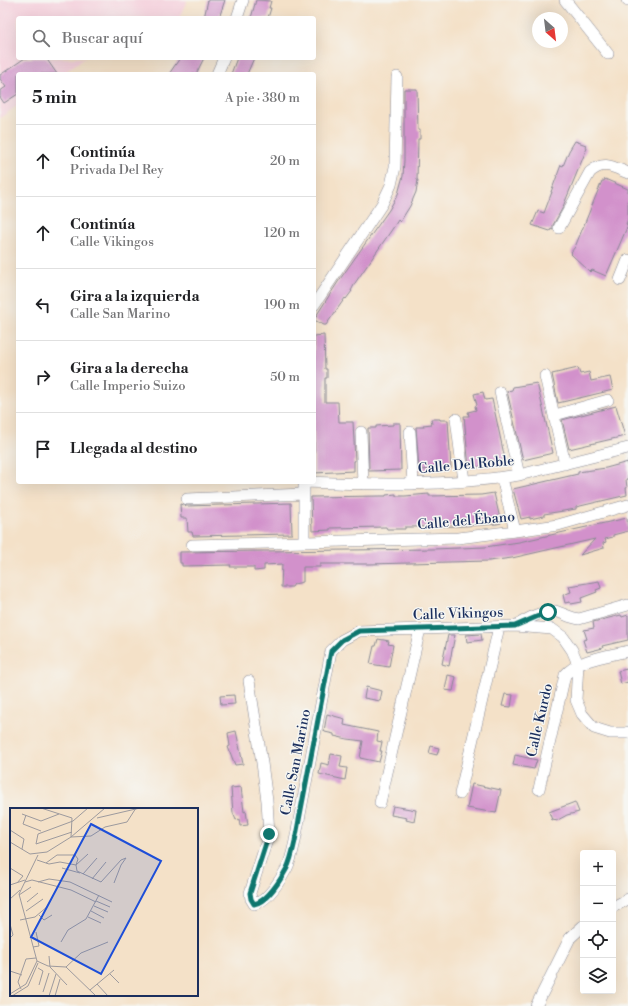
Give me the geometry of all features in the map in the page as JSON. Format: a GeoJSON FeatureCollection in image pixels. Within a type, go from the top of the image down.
{"type":"FeatureCollection","features":[{"type":"Feature","properties":{"kind":"street"},"geometry":{"type":"LineString","coordinates":[[238,16],[243,0]]}},
{"type":"Feature","properties":{"kind":"street"},"geometry":{"type":"LineString","coordinates":[[565,0],[608,54]]}},
{"type":"Feature","properties":{"kind":"street"},"geometry":{"type":"LineString","coordinates":[[218,72],[223,60]]}},
{"type":"Feature","properties":{"kind":"street"},"geometry":{"type":"LineString","coordinates":[[316,301],[382,204],[391,185],[395,167],[397,77]]}},
{"type":"Feature","properties":{"kind":"street"},"geometry":{"type":"LineString","coordinates":[[559,228],[590,172],[596,167],[605,164],[628,173]]}},
{"type":"Feature","properties":{"kind":"street"},"geometry":{"type":"LineString","coordinates":[[620,280],[628,260]]}},
{"type":"Feature","properties":{"kind":"street"},"geometry":{"type":"LineString","coordinates":[[545,376],[565,464]]}},
{"type":"Feature","properties":{"kind":"street"},"geometry":{"type":"LineString","coordinates":[[500,392],[519,475]]}},
{"type":"Feature","properties":{"kind":"street"},"geometry":{"type":"LineString","coordinates":[[555,415],[608,400]]}},
{"type":"Feature","properties":{"kind":"street"},"geometry":{"type":"LineString","coordinates":[[456,419],[464,481]]}},
{"type":"Feature","properties":{"kind":"street"},"geometry":{"type":"LineString","coordinates":[[361,432],[363,484]]}},
{"type":"Feature","properties":{"kind":"street"},"geometry":{"type":"LineString","coordinates":[[410,432],[413,484]]}},
{"type":"Feature","properties":{"kind":"street","name":"Calle Del Roble"},"geometry":{"type":"LineString","coordinates":[[316,482],[413,484],[502,478],[628,448]]}},
{"type":"Feature","properties":{"kind":"street"},"geometry":{"type":"LineString","coordinates":[[502,478],[515,532]]}},
{"type":"Feature","properties":{"kind":"street"},"geometry":{"type":"LineString","coordinates":[[304,484],[304,542]]}},
{"type":"Feature","properties":{"kind":"street"},"geometry":{"type":"LineString","coordinates":[[187,499],[304,494]]}},
{"type":"Feature","properties":{"kind":"street","name":"Calle del Ébano"},"geometry":{"type":"LineString","coordinates":[[192,545],[458,538],[515,532],[558,524],[628,505]]}},
{"type":"Feature","properties":{"kind":"street"},"geometry":{"type":"LineString","coordinates":[[515,626],[548,612],[555,611],[571,618],[579,619],[628,605]]}},
{"type":"Feature","properties":{"kind":"street","name":"Calle Vikingos"},"geometry":{"type":"LineString","coordinates":[[342,640],[359,631],[515,626],[552,629],[563,637],[572,650],[578,664]]}},
{"type":"Feature","properties":{"kind":"street"},"geometry":{"type":"LineString","coordinates":[[460,794],[499,627]]}},
{"type":"Feature","properties":{"kind":"street"},"geometry":{"type":"LineString","coordinates":[[380,803],[420,629]]}},
{"type":"Feature","properties":{"kind":"street","name":"Calle San Marino"},"geometry":{"type":"LineString","coordinates":[[249,681],[267,801],[269,834],[250,893],[254,904],[268,896],[287,867],[295,841],[331,651],[342,640]]}},
{"type":"Feature","properties":{"kind":"street"},"geometry":{"type":"LineString","coordinates":[[628,651],[578,664],[576,700],[582,714],[594,728],[610,733],[628,732]]}},
{"type":"Feature","properties":{"kind":"street","name":"Calle Kurdo"},"geometry":{"type":"LineString","coordinates":[[539,789],[565,675],[570,668],[578,664]]}},
{"type":"Feature","properties":{"kind":"street"},"geometry":{"type":"LineString","coordinates":[[616,905],[628,899]]}},
{"type":"Feature","properties":{"kind":"street"},"geometry":{"type":"LineString","coordinates":[[536,1006],[570,938],[580,929]]}},
{"type":"Feature","properties":{"kind":"shaded area"},"geometry":{"type":"Polygon","coordinates":[[[0,0],[187,0],[180,16],[16,16],[16,60],[82,60],[65,72],[16,72],[16,106],[0,118],[0,0]]]}},
{"type":"Feature","properties":{"kind":"building"},"geometry":{"type":"Polygon","coordinates":[[[208,0],[225,0],[220,16],[204,16],[208,0]]]}},
{"type":"Feature","properties":{"kind":"building"},"geometry":{"type":"Polygon","coordinates":[[[256,0],[271,1],[269,16],[252,16],[256,0]]]}},
{"type":"Feature","properties":{"kind":"building"},"geometry":{"type":"Polygon","coordinates":[[[22,60],[47,60],[56,72],[16,72],[16,95],[4,103],[0,97],[0,91],[6,87],[0,79],[0,75],[22,60]]]}},
{"type":"Feature","properties":{"kind":"building"},"geometry":{"type":"Polygon","coordinates":[[[179,60],[203,60],[197,72],[170,72],[179,60]]]}},
{"type":"Feature","properties":{"kind":"building"},"geometry":{"type":"Polygon","coordinates":[[[236,60],[253,60],[248,72],[232,72],[236,60]]]}},
{"type":"Feature","properties":{"kind":"building"},"geometry":{"type":"Polygon","coordinates":[[[404,89],[417,89],[418,130],[420,130],[420,139],[418,139],[418,180],[416,192],[410,206],[400,222],[398,220],[355,283],[352,291],[346,299],[345,298],[326,325],[316,321],[316,316],[338,282],[389,210],[398,194],[403,176],[404,89]]]}},
{"type":"Feature","properties":{"kind":"building"},"geometry":{"type":"Polygon","coordinates":[[[575,141],[586,145],[585,147],[587,148],[562,209],[553,225],[553,230],[551,229],[550,231],[532,225],[538,211],[544,213],[561,165],[563,166],[575,141]]]}},
{"type":"Feature","properties":{"kind":"building"},"geometry":{"type":"Polygon","coordinates":[[[605,179],[628,189],[628,219],[626,224],[628,225],[606,276],[592,270],[590,272],[571,254],[602,181],[605,179]]]}},
{"type":"Feature","properties":{"kind":"building"},"geometry":{"type":"Polygon","coordinates":[[[324,335],[325,369],[327,369],[327,378],[325,378],[325,402],[338,402],[339,422],[353,422],[355,461],[354,471],[316,473],[316,336],[324,335]]]}},
{"type":"Feature","properties":{"kind":"building"},"geometry":{"type":"Polygon","coordinates":[[[578,368],[580,374],[589,372],[591,381],[610,377],[613,390],[558,403],[552,374],[578,368]]]}},
{"type":"Feature","properties":{"kind":"building"},"geometry":{"type":"Polygon","coordinates":[[[537,383],[553,453],[523,460],[507,391],[512,390],[513,387],[537,383]]]}},
{"type":"Feature","properties":{"kind":"building"},"geometry":{"type":"Polygon","coordinates":[[[483,392],[485,400],[492,399],[506,464],[469,468],[464,416],[469,416],[468,412],[476,410],[475,406],[477,405],[474,394],[483,392]]]}},
{"type":"Feature","properties":{"kind":"building"},"geometry":{"type":"Polygon","coordinates":[[[616,406],[625,436],[569,449],[562,420],[616,406]]]}},
{"type":"Feature","properties":{"kind":"building"},"geometry":{"type":"Polygon","coordinates":[[[431,419],[448,420],[451,468],[419,470],[416,427],[424,427],[423,425],[432,424],[431,419]]]}},
{"type":"Feature","properties":{"kind":"building"},"geometry":{"type":"Polygon","coordinates":[[[393,423],[400,423],[401,470],[369,471],[368,428],[393,425],[393,423]]]}},
{"type":"Feature","properties":{"kind":"building"},"geometry":{"type":"Polygon","coordinates":[[[628,462],[628,479],[626,479],[627,495],[576,507],[576,509],[544,514],[544,516],[530,519],[530,517],[521,519],[513,489],[578,474],[578,472],[606,468],[628,462]]]}},
{"type":"Feature","properties":{"kind":"building"},"geometry":{"type":"Polygon","coordinates":[[[494,493],[501,523],[497,524],[405,527],[405,529],[387,529],[386,527],[330,528],[330,530],[312,531],[311,497],[386,496],[396,494],[396,496],[429,494],[429,496],[481,495],[494,493]]]}},
{"type":"Feature","properties":{"kind":"building"},"geometry":{"type":"Polygon","coordinates":[[[291,503],[292,534],[193,536],[192,532],[188,532],[187,518],[181,518],[180,504],[187,506],[291,503]]]}},
{"type":"Feature","properties":{"kind":"building"},"geometry":{"type":"Polygon","coordinates":[[[627,518],[628,531],[605,539],[606,542],[603,543],[604,548],[580,555],[595,539],[512,558],[489,561],[320,564],[320,567],[303,567],[303,582],[294,584],[292,587],[281,587],[282,564],[264,565],[264,570],[254,571],[254,567],[230,567],[231,565],[182,566],[182,563],[180,563],[180,552],[485,547],[519,542],[627,518]]]}},
{"type":"Feature","properties":{"kind":"building"},"geometry":{"type":"Polygon","coordinates":[[[599,581],[601,588],[596,590],[597,592],[581,598],[582,602],[571,604],[570,602],[565,603],[563,595],[571,592],[569,586],[599,581]]]}},
{"type":"Feature","properties":{"kind":"building"},"geometry":{"type":"Polygon","coordinates":[[[621,615],[622,617],[628,615],[628,640],[602,646],[603,648],[587,652],[583,640],[587,639],[584,630],[594,628],[593,622],[621,615]]]}},
{"type":"Feature","properties":{"kind":"building"},"geometry":{"type":"Polygon","coordinates":[[[481,634],[482,640],[467,642],[466,635],[481,634]]]}},
{"type":"Feature","properties":{"kind":"building"},"geometry":{"type":"Polygon","coordinates":[[[448,635],[455,635],[449,666],[442,664],[448,635]]]}},
{"type":"Feature","properties":{"kind":"building"},"geometry":{"type":"Polygon","coordinates":[[[378,639],[389,641],[388,644],[393,645],[389,667],[370,664],[374,646],[376,646],[378,639]]]}},
{"type":"Feature","properties":{"kind":"building"},"geometry":{"type":"Polygon","coordinates":[[[627,669],[628,682],[621,684],[618,671],[627,669]]]}},
{"type":"Feature","properties":{"kind":"building"},"geometry":{"type":"Polygon","coordinates":[[[448,675],[456,677],[453,691],[445,690],[448,675]]]}},
{"type":"Feature","properties":{"kind":"building"},"geometry":{"type":"Polygon","coordinates":[[[366,687],[382,691],[380,701],[364,698],[366,687]]]}},
{"type":"Feature","properties":{"kind":"building"},"geometry":{"type":"Polygon","coordinates":[[[505,694],[513,695],[511,707],[502,706],[505,694]]]}},
{"type":"Feature","properties":{"kind":"building"},"geometry":{"type":"Polygon","coordinates":[[[234,695],[235,704],[221,705],[220,696],[234,695]]]}},
{"type":"Feature","properties":{"kind":"building"},"geometry":{"type":"Polygon","coordinates":[[[327,714],[345,719],[344,725],[378,732],[377,741],[382,742],[380,751],[382,751],[379,762],[360,758],[363,741],[334,736],[334,734],[325,732],[327,714]]]}},
{"type":"Feature","properties":{"kind":"building"},"geometry":{"type":"Polygon","coordinates":[[[236,731],[243,764],[235,765],[228,747],[230,746],[228,733],[236,731]]]}},
{"type":"Feature","properties":{"kind":"building"},"geometry":{"type":"Polygon","coordinates":[[[431,746],[439,748],[437,755],[429,753],[431,746]]]}},
{"type":"Feature","properties":{"kind":"building"},"geometry":{"type":"Polygon","coordinates":[[[331,754],[342,756],[340,767],[347,768],[345,780],[319,774],[321,763],[329,765],[331,754]]]}},
{"type":"Feature","properties":{"kind":"building"},"geometry":{"type":"Polygon","coordinates":[[[515,755],[537,760],[534,769],[513,765],[515,755]]]}},
{"type":"Feature","properties":{"kind":"building"},"geometry":{"type":"Polygon","coordinates":[[[472,784],[501,790],[496,813],[467,808],[472,784]]]}},
{"type":"Feature","properties":{"kind":"building"},"geometry":{"type":"Polygon","coordinates":[[[241,787],[244,812],[246,811],[248,825],[240,826],[239,819],[236,820],[233,813],[231,788],[241,787]]]}},
{"type":"Feature","properties":{"kind":"building"},"geometry":{"type":"Polygon","coordinates":[[[575,802],[579,812],[567,815],[556,821],[554,819],[552,820],[549,812],[575,802]]]}},
{"type":"Feature","properties":{"kind":"building"},"geometry":{"type":"Polygon","coordinates":[[[393,806],[416,810],[414,822],[406,820],[407,818],[391,815],[393,806]]]}},
{"type":"Feature","properties":{"kind":"route"},"geometry":{"type":"LineString","coordinates":[[269,834],[250,893],[254,904],[268,896],[287,867],[295,841],[331,651],[342,640],[359,631],[515,626],[548,612]]}}]}
